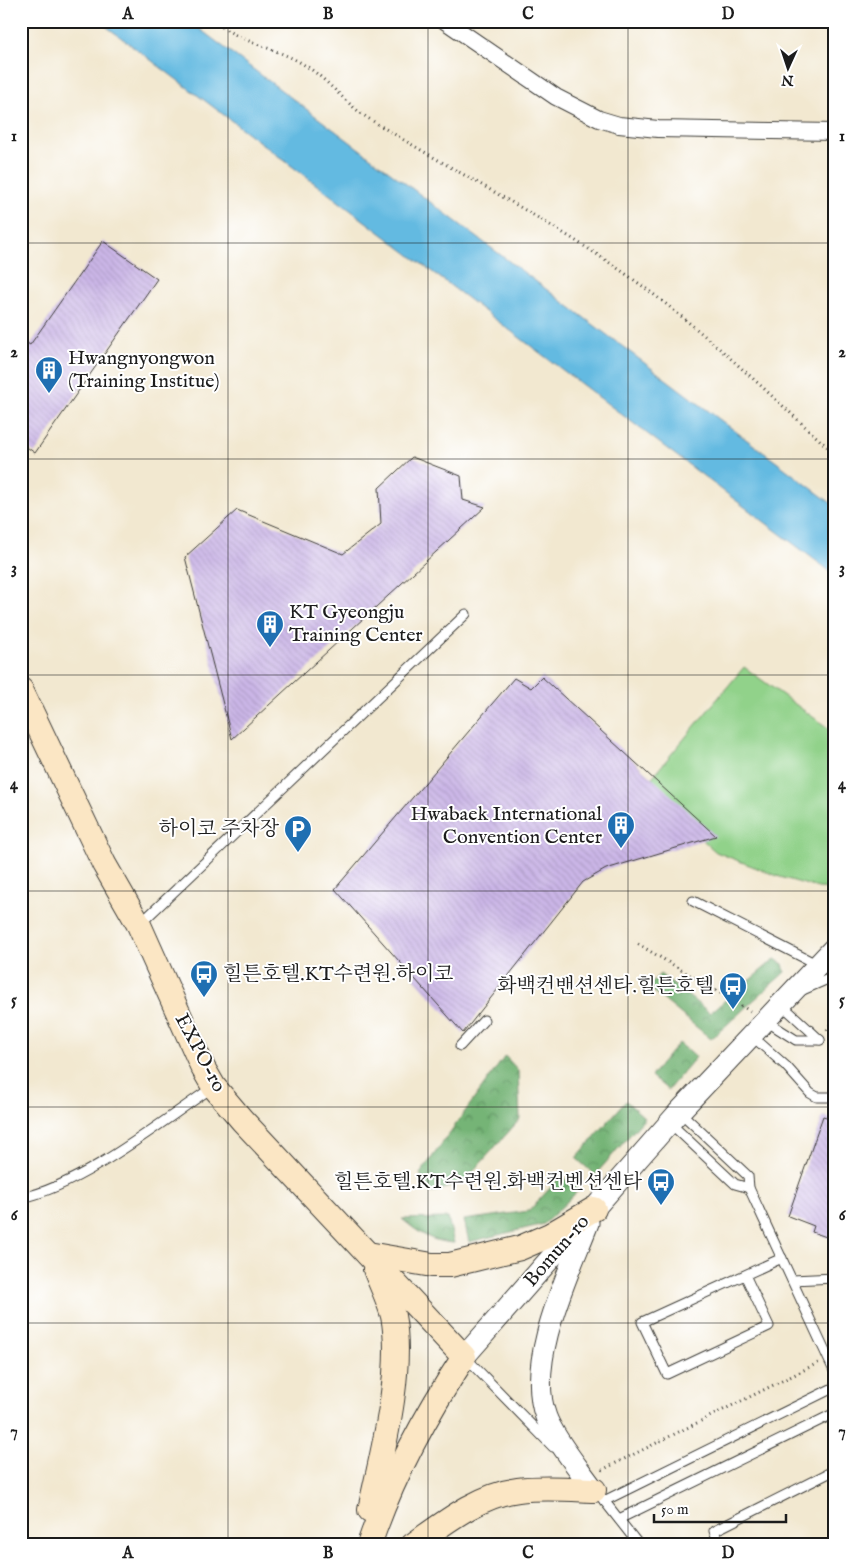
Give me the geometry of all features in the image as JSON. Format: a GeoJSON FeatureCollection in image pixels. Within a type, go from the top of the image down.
{"type":"FeatureCollection","features":[{"type":"Feature","properties":{"kind":"main road","name":"EXPO-ro"},"geometry":{"type":"LineString","coordinates":[[21,690],[104,864],[139,925],[214,1087],[242,1120],[464,1357]]}},
{"type":"Feature","properties":{"kind":"main road"},"geometry":{"type":"LineString","coordinates":[[368,1254],[432,1265],[450,1265],[520,1248],[550,1235],[594,1209]]}},
{"type":"Feature","properties":{"kind":"main road"},"geometry":{"type":"LineString","coordinates":[[363,1545],[389,1422],[395,1335],[389,1303],[368,1254]]}},
{"type":"Feature","properties":{"kind":"main road","name":"Bomun-ro"},"geometry":{"type":"LineString","coordinates":[[368,1545],[380,1511],[406,1454],[431,1407],[464,1357]]}},
{"type":"Feature","properties":{"kind":"main road"},"geometry":{"type":"LineString","coordinates":[[413,1545],[459,1515],[502,1494],[518,1490],[595,1489]]}},
{"type":"Feature","properties":{"kind":"street"},"geometry":{"type":"LineString","coordinates":[[445,21],[556,97],[600,119],[619,125],[658,129],[835,132]]}},
{"type":"Feature","properties":{"kind":"street","name":"Bomun-ro"},"geometry":{"type":"LineString","coordinates":[[464,1357],[675,1117],[785,1000],[826,970],[835,947]]}},
{"type":"Feature","properties":{"kind":"street"},"geometry":{"type":"LineString","coordinates":[[594,1209],[547,1335],[542,1358],[542,1378],[546,1417],[595,1489]]}},
{"type":"Feature","properties":{"kind":"lane"},"geometry":{"type":"LineString","coordinates":[[139,925],[466,614]]}},
{"type":"Feature","properties":{"kind":"lane"},"geometry":{"type":"LineString","coordinates":[[693,901],[826,970]]}},
{"type":"Feature","properties":{"kind":"lane"},"geometry":{"type":"LineString","coordinates":[[759,1028],[796,1040],[820,1040],[785,1000]]}},
{"type":"Feature","properties":{"kind":"lane"},"geometry":{"type":"LineString","coordinates":[[460,1046],[484,1020]]}},
{"type":"Feature","properties":{"kind":"lane"},"geometry":{"type":"LineString","coordinates":[[759,1028],[786,1066],[810,1093],[817,1097],[835,1097]]}},
{"type":"Feature","properties":{"kind":"lane"},"geometry":{"type":"LineString","coordinates":[[21,1198],[52,1187],[86,1171],[214,1087]]}},
{"type":"Feature","properties":{"kind":"lane"},"geometry":{"type":"LineString","coordinates":[[675,1117],[735,1184],[749,1188]]}},
{"type":"Feature","properties":{"kind":"lane"},"geometry":{"type":"LineString","coordinates":[[675,1117],[748,1176],[749,1188],[835,1373]]}},
{"type":"Feature","properties":{"kind":"lane"},"geometry":{"type":"LineString","coordinates":[[745,1274],[769,1326],[667,1374],[642,1322],[745,1274],[782,1258]]}},
{"type":"Feature","properties":{"kind":"lane"},"geometry":{"type":"LineString","coordinates":[[792,1280],[835,1278]]}},
{"type":"Feature","properties":{"kind":"lane"},"geometry":{"type":"LineString","coordinates":[[464,1357],[595,1489],[639,1545]]}},
{"type":"Feature","properties":{"kind":"lane"},"geometry":{"type":"LineString","coordinates":[[595,1489],[835,1387]]}},
{"type":"Feature","properties":{"kind":"lane"},"geometry":{"type":"LineString","coordinates":[[619,1519],[835,1413]]}},
{"type":"Feature","properties":{"kind":"lane"},"geometry":{"type":"LineString","coordinates":[[720,1545],[714,1531],[834,1474]]}},
{"type":"Feature","properties":{"kind":"path"},"geometry":{"type":"LineString","coordinates":[[214,21],[241,38],[302,64],[325,80],[368,119],[540,218],[656,297],[736,364],[835,454]]}},
{"type":"Feature","properties":{"kind":"path"},"geometry":{"type":"LineString","coordinates":[[638,944],[759,1028]]}},
{"type":"Feature","properties":{"kind":"path"},"geometry":{"type":"LineString","coordinates":[[595,1489],[828,1358]]}},
{"type":"Feature","properties":{"kind":"green space"},"geometry":{"type":"Polygon","coordinates":[[[744,667],[835,733],[835,889],[818,888],[780,877],[716,852],[644,787],[744,667]]]}},
{"type":"Feature","properties":{"kind":"green space"},"geometry":{"type":"Polygon","coordinates":[[[775,959],[783,964],[785,972],[711,1039],[648,987],[660,974],[710,1013],[775,959]]]}},
{"type":"Feature","properties":{"kind":"green space"},"geometry":{"type":"Polygon","coordinates":[[[679,1043],[696,1057],[668,1090],[651,1076],[679,1043]]]}},
{"type":"Feature","properties":{"kind":"green space"},"geometry":{"type":"Polygon","coordinates":[[[505,1056],[518,1070],[520,1119],[464,1182],[431,1193],[420,1174],[505,1056]]]}},
{"type":"Feature","properties":{"kind":"green space"},"geometry":{"type":"Polygon","coordinates":[[[626,1101],[645,1118],[595,1175],[576,1158],[626,1101]]]}},
{"type":"Feature","properties":{"kind":"green space"},"geometry":{"type":"Polygon","coordinates":[[[561,1176],[579,1190],[544,1224],[469,1242],[464,1220],[529,1211],[561,1176]]]}},
{"type":"Feature","properties":{"kind":"green space"},"geometry":{"type":"Polygon","coordinates":[[[448,1218],[454,1243],[432,1239],[414,1229],[402,1219],[448,1218]]]}},
{"type":"Feature","properties":{"kind":"water"},"geometry":{"type":"Polygon","coordinates":[[[99,21],[189,21],[835,506],[835,575],[99,21]]]}},
{"type":"Feature","properties":{"kind":"building","name":"Hwangnyongwon (Training Institue)"},"geometry":{"type":"Polygon","coordinates":[[[103,241],[157,279],[35,453],[21,443],[21,339],[30,345],[103,241]]]}},
{"type":"Feature","properties":{"kind":"building","name":"KT Gyeongju Training Center"},"geometry":{"type":"Polygon","coordinates":[[[412,457],[461,476],[463,500],[485,507],[232,739],[185,557],[237,510],[343,554],[381,524],[379,488],[412,457]]]}},
{"type":"Feature","properties":{"kind":"building"},"geometry":{"type":"Polygon","coordinates":[[[542,677],[716,836],[606,869],[583,882],[463,1033],[335,889],[514,678],[531,688],[542,677]]]}},
{"type":"Feature","properties":{"kind":"building"},"geometry":{"type":"Polygon","coordinates":[[[823,1116],[835,1120],[835,1240],[812,1232],[814,1226],[788,1216],[823,1116]]]}},
{"type":"Feature","properties":{"kind":"place","name":"Hwangnyongwon (Training Institue)"},"geometry":{"type":"Point","coordinates":[49,394]}},
{"type":"Feature","properties":{"kind":"place","name":"KT Gyeongju Training Center"},"geometry":{"type":"Point","coordinates":[270,648]}},
{"type":"Feature","properties":{"kind":"place","name":"Hwabaek International Convention Center"},"geometry":{"type":"Point","coordinates":[621,849]}},
{"type":"Feature","properties":{"kind":"place","name":"하이코 주차장"},"geometry":{"type":"Point","coordinates":[298,853]}},
{"type":"Feature","properties":{"kind":"place","name":"힐튼호텔.KT수련원.하이코"},"geometry":{"type":"Point","coordinates":[204,998]}},
{"type":"Feature","properties":{"kind":"place","name":"화백컨밴션센타.힐튼호텔"},"geometry":{"type":"Point","coordinates":[733,1010]}},
{"type":"Feature","properties":{"kind":"place","name":"힐튼호텔.KT수련원.화백컨벤션센타"},"geometry":{"type":"Point","coordinates":[661,1206]}}]}
